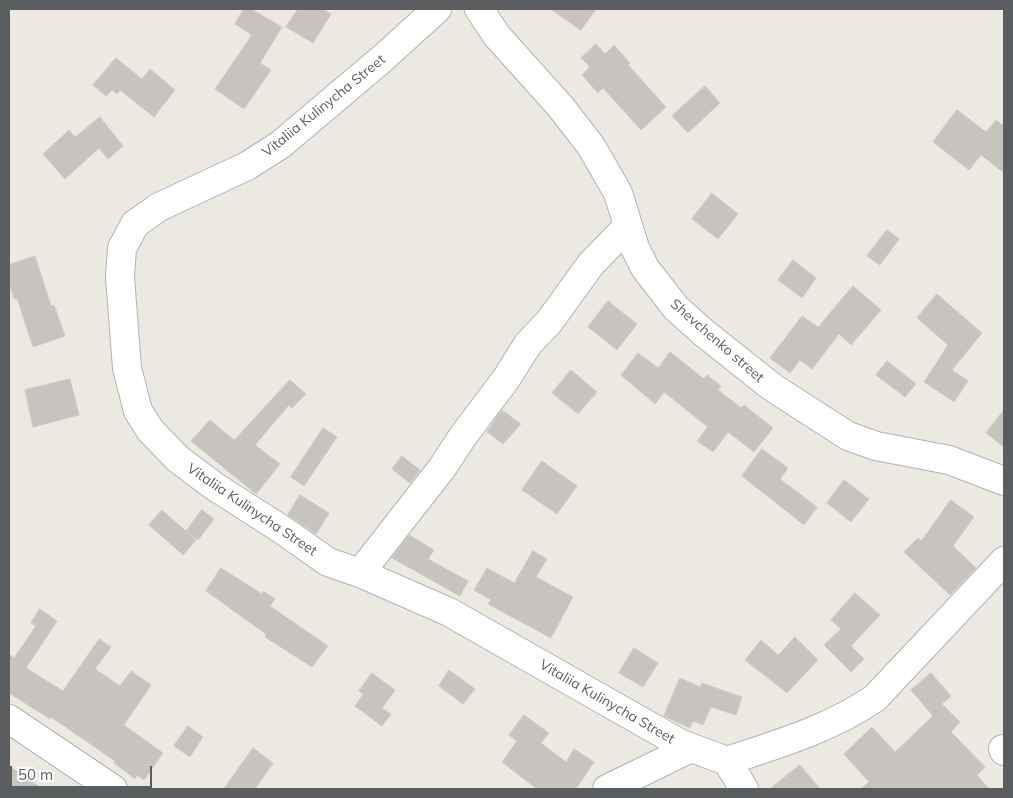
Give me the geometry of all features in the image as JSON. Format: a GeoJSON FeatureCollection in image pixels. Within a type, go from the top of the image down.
{"type":"FeatureCollection","features":[{"type":"Feature","properties":{"kind":"street","name":"Vitaliia Kulinycha Street"},"geometry":{"type":"LineString","coordinates":[[437,9],[383,58],[280,145],[247,166],[148,213],[135,224],[122,248],[120,286],[127,368],[136,406],[150,430],[178,459],[214,486],[328,562],[360,573],[449,612],[691,748],[727,761]]}},
{"type":"Feature","properties":{"kind":"street","name":"Shevchenko street"},"geometry":{"type":"LineString","coordinates":[[479,9],[497,36],[560,106],[591,146],[618,193],[635,248],[645,268],[676,308],[772,387],[848,436],[876,446],[949,460],[1004,481]]}},
{"type":"Feature","properties":{"kind":"street"},"geometry":{"type":"LineString","coordinates":[[360,573],[442,468],[463,436],[506,379],[528,344],[549,322],[591,264],[628,226]]}},
{"type":"Feature","properties":{"kind":"street"},"geometry":{"type":"LineString","coordinates":[[744,789],[727,761],[833,722],[854,713],[875,698],[1004,560]]}},
{"type":"Feature","properties":{"kind":"street"},"geometry":{"type":"LineString","coordinates":[[9,719],[114,789]]}},
{"type":"Feature","properties":{"kind":"street"},"geometry":{"type":"LineString","coordinates":[[607,789],[691,748]]}},
{"type":"Feature","properties":{"kind":"building"},"geometry":{"type":"Polygon","coordinates":[[[244,9],[251,9],[282,27],[260,63],[271,70],[244,109],[215,89],[252,35],[235,24],[244,9]]]}},
{"type":"Feature","properties":{"kind":"building"},"geometry":{"type":"Polygon","coordinates":[[[298,9],[322,9],[331,14],[313,43],[286,27],[298,9]]]}},
{"type":"Feature","properties":{"kind":"building"},"geometry":{"type":"Polygon","coordinates":[[[551,9],[596,9],[581,30],[551,9]]]}},
{"type":"Feature","properties":{"kind":"building"},"geometry":{"type":"Polygon","coordinates":[[[596,44],[605,54],[614,45],[630,63],[628,65],[666,107],[641,130],[603,88],[598,93],[582,75],[590,67],[581,58],[596,44]]]}},
{"type":"Feature","properties":{"kind":"building"},"geometry":{"type":"Polygon","coordinates":[[[116,58],[142,79],[150,69],[175,90],[154,117],[120,90],[117,94],[112,90],[106,96],[93,85],[116,58]]]}},
{"type":"Feature","properties":{"kind":"building"},"geometry":{"type":"Polygon","coordinates":[[[705,86],[720,103],[688,133],[672,116],[705,86]]]}},
{"type":"Feature","properties":{"kind":"building"},"geometry":{"type":"Polygon","coordinates":[[[957,110],[986,132],[996,120],[1004,126],[1004,173],[981,155],[969,170],[933,142],[957,110]]]}},
{"type":"Feature","properties":{"kind":"building"},"geometry":{"type":"Polygon","coordinates":[[[100,117],[123,146],[108,159],[99,148],[65,179],[43,154],[69,130],[75,137],[100,117]]]}},
{"type":"Feature","properties":{"kind":"building"},"geometry":{"type":"Polygon","coordinates":[[[712,193],[738,214],[718,239],[692,219],[712,193]]]}},
{"type":"Feature","properties":{"kind":"building"},"geometry":{"type":"Polygon","coordinates":[[[887,230],[899,239],[880,265],[867,256],[887,230]]]}},
{"type":"Feature","properties":{"kind":"building"},"geometry":{"type":"Polygon","coordinates":[[[35,256],[51,306],[54,305],[65,336],[33,347],[17,298],[14,299],[9,282],[9,265],[35,256]]]}},
{"type":"Feature","properties":{"kind":"building"},"geometry":{"type":"Polygon","coordinates":[[[793,260],[816,278],[802,298],[778,280],[793,260]]]}},
{"type":"Feature","properties":{"kind":"building"},"geometry":{"type":"Polygon","coordinates":[[[853,286],[881,310],[851,345],[839,334],[812,369],[800,360],[790,373],[770,358],[802,316],[818,327],[853,286]]]}},
{"type":"Feature","properties":{"kind":"building"},"geometry":{"type":"Polygon","coordinates":[[[937,294],[982,333],[952,370],[968,381],[954,402],[924,382],[948,345],[917,318],[937,294]]]}},
{"type":"Feature","properties":{"kind":"building"},"geometry":{"type":"Polygon","coordinates":[[[608,301],[637,324],[617,350],[588,327],[608,301]]]}},
{"type":"Feature","properties":{"kind":"building"},"geometry":{"type":"Polygon","coordinates":[[[670,352],[704,379],[707,375],[721,386],[718,390],[741,408],[744,405],[773,428],[754,452],[728,432],[713,452],[697,441],[708,427],[664,392],[655,404],[621,375],[638,353],[658,368],[670,352]]]}},
{"type":"Feature","properties":{"kind":"building"},"geometry":{"type":"Polygon","coordinates":[[[887,361],[916,384],[905,397],[876,375],[887,361]]]}},
{"type":"Feature","properties":{"kind":"building"},"geometry":{"type":"Polygon","coordinates":[[[571,370],[597,392],[578,414],[552,393],[571,370]]]}},
{"type":"Feature","properties":{"kind":"building"},"geometry":{"type":"Polygon","coordinates":[[[70,379],[79,415],[33,427],[25,390],[70,379]]]}},
{"type":"Feature","properties":{"kind":"building"},"geometry":{"type":"Polygon","coordinates":[[[290,380],[306,394],[292,408],[289,405],[255,445],[280,464],[256,494],[191,441],[210,420],[234,440],[290,380]]]}},
{"type":"Feature","properties":{"kind":"building"},"geometry":{"type":"Polygon","coordinates":[[[502,410],[521,424],[503,444],[487,432],[502,410]]]}},
{"type":"Feature","properties":{"kind":"building"},"geometry":{"type":"Polygon","coordinates":[[[1004,410],[1004,447],[986,433],[1004,410]]]}},
{"type":"Feature","properties":{"kind":"building"},"geometry":{"type":"Polygon","coordinates":[[[323,428],[337,437],[304,486],[291,477],[323,428]]]}},
{"type":"Feature","properties":{"kind":"building"},"geometry":{"type":"Polygon","coordinates":[[[762,449],[788,468],[780,479],[817,507],[804,525],[742,476],[762,449]]]}},
{"type":"Feature","properties":{"kind":"building"},"geometry":{"type":"Polygon","coordinates":[[[402,456],[420,470],[410,483],[392,469],[402,456]]]}},
{"type":"Feature","properties":{"kind":"building"},"geometry":{"type":"Polygon","coordinates":[[[542,461],[577,486],[557,514],[522,490],[542,461]]]}},
{"type":"Feature","properties":{"kind":"building"},"geometry":{"type":"Polygon","coordinates":[[[844,480],[869,499],[851,522],[827,503],[844,480]]]}},
{"type":"Feature","properties":{"kind":"building"},"geometry":{"type":"Polygon","coordinates":[[[300,495],[329,513],[316,534],[288,515],[300,495]]]}},
{"type":"Feature","properties":{"kind":"building"},"geometry":{"type":"Polygon","coordinates":[[[951,500],[974,517],[953,546],[976,568],[950,595],[904,552],[918,538],[921,541],[951,500]]]}},
{"type":"Feature","properties":{"kind":"building"},"geometry":{"type":"Polygon","coordinates":[[[162,510],[196,540],[183,555],[149,525],[162,510]]]}},
{"type":"Feature","properties":{"kind":"building"},"geometry":{"type":"Polygon","coordinates":[[[202,510],[214,519],[198,540],[186,531],[202,510]]]}},
{"type":"Feature","properties":{"kind":"building"},"geometry":{"type":"Polygon","coordinates":[[[409,535],[434,550],[428,559],[468,581],[460,596],[392,558],[409,535]]]}},
{"type":"Feature","properties":{"kind":"building"},"geometry":{"type":"Polygon","coordinates":[[[533,551],[547,559],[536,577],[573,597],[551,638],[488,604],[491,600],[474,590],[487,568],[514,583],[533,551]]]}},
{"type":"Feature","properties":{"kind":"building"},"geometry":{"type":"Polygon","coordinates":[[[221,568],[262,594],[263,591],[275,599],[270,606],[328,646],[312,667],[265,637],[266,634],[206,591],[221,568]]]}},
{"type":"Feature","properties":{"kind":"building"},"geometry":{"type":"Polygon","coordinates":[[[855,593],[880,615],[851,646],[864,659],[851,672],[824,645],[841,629],[831,620],[855,593]]]}},
{"type":"Feature","properties":{"kind":"building"},"geometry":{"type":"Polygon","coordinates":[[[40,609],[57,621],[26,668],[63,691],[99,639],[111,647],[95,669],[120,686],[131,671],[151,685],[124,725],[163,753],[144,780],[137,775],[135,779],[114,763],[115,761],[51,717],[50,719],[9,693],[9,654],[14,658],[36,626],[31,623],[40,609]]]}},
{"type":"Feature","properties":{"kind":"building"},"geometry":{"type":"Polygon","coordinates":[[[795,637],[818,660],[787,693],[745,660],[761,640],[778,655],[795,637]]]}},
{"type":"Feature","properties":{"kind":"building"},"geometry":{"type":"Polygon","coordinates":[[[634,648],[658,663],[643,687],[619,673],[634,648]]]}},
{"type":"Feature","properties":{"kind":"building"},"geometry":{"type":"Polygon","coordinates":[[[449,670],[475,689],[463,704],[439,686],[449,670]]]}},
{"type":"Feature","properties":{"kind":"building"},"geometry":{"type":"Polygon","coordinates":[[[372,673],[395,690],[382,708],[391,714],[382,726],[355,706],[363,694],[359,691],[372,673]]]}},
{"type":"Feature","properties":{"kind":"building"},"geometry":{"type":"Polygon","coordinates":[[[931,673],[951,696],[942,704],[960,722],[951,732],[985,767],[977,775],[989,789],[861,789],[869,782],[844,754],[872,727],[895,752],[933,716],[911,690],[931,673]]]}},
{"type":"Feature","properties":{"kind":"building"},"geometry":{"type":"Polygon","coordinates":[[[680,678],[700,687],[702,683],[742,697],[736,715],[711,707],[703,725],[693,721],[690,728],[664,716],[680,678]]]}},
{"type":"Feature","properties":{"kind":"building"},"geometry":{"type":"Polygon","coordinates":[[[524,715],[549,733],[541,743],[566,762],[574,749],[594,762],[576,789],[537,789],[502,762],[517,741],[509,735],[524,715]]]}},
{"type":"Feature","properties":{"kind":"building"},"geometry":{"type":"Polygon","coordinates":[[[188,726],[203,737],[190,757],[174,746],[188,726]]]}},
{"type":"Feature","properties":{"kind":"building"},"geometry":{"type":"Polygon","coordinates":[[[253,748],[273,763],[255,789],[224,789],[253,748]]]}},
{"type":"Feature","properties":{"kind":"building"},"geometry":{"type":"Polygon","coordinates":[[[800,765],[820,789],[770,789],[800,765]]]}},
{"type":"Feature","properties":{"kind":"building"},"geometry":{"type":"Polygon","coordinates":[[[9,766],[43,789],[9,789],[9,766]]]}}]}
